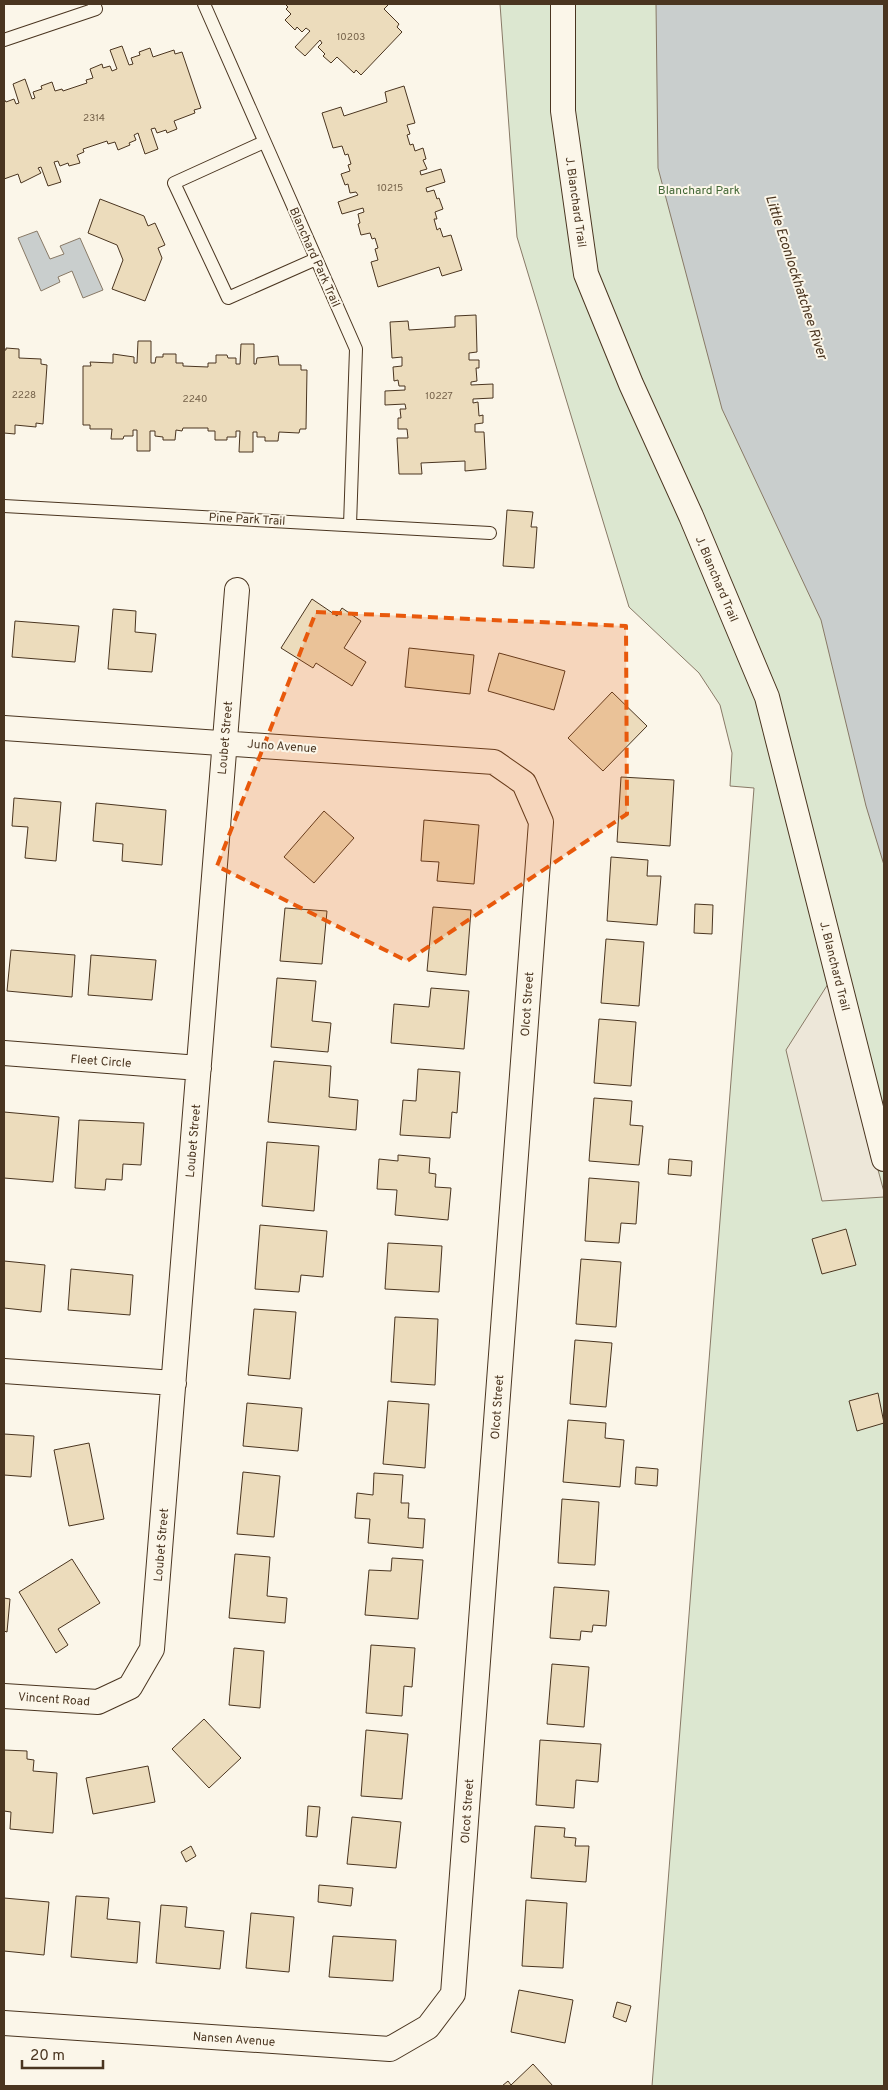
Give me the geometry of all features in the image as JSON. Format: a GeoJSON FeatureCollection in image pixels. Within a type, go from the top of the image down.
{"type":"FeatureCollection","features":[{"type":"Feature","properties":{"kind":"street","name":"J. Blanchard Trail"},"geometry":{"type":"LineString","coordinates":[[563,4],[563,111],[586,274],[631,384],[691,516],[767,697],[884,1159]]}},
{"type":"Feature","properties":{"kind":"street","name":"Loubet Street"},"geometry":{"type":"LineString","coordinates":[[130,1687],[152,1650],[237,590]]}},
{"type":"Feature","properties":{"kind":"street","name":"Juno Avenue"},"geometry":{"type":"LineString","coordinates":[[4,728],[494,762],[524,783]]}},
{"type":"Feature","properties":{"kind":"street","name":"Olcot Street"},"geometry":{"type":"LineString","coordinates":[[428,2027],[453,1994],[541,822],[524,783]]}},
{"type":"Feature","properties":{"kind":"street","name":"Fleet Circle"},"geometry":{"type":"LineString","coordinates":[[4,1054],[199,1068]]}},
{"type":"Feature","properties":{"kind":"street"},"geometry":{"type":"LineString","coordinates":[[4,1371],[174,1383]]}},
{"type":"Feature","properties":{"kind":"street","name":"Vincent Road"},"geometry":{"type":"LineString","coordinates":[[4,1696],[98,1702],[130,1687]]}},
{"type":"Feature","properties":{"kind":"street","name":"Nansen Avenue"},"geometry":{"type":"LineString","coordinates":[[4,2023],[390,2049],[428,2027]]}},
{"type":"Feature","properties":{"kind":"lane"},"geometry":{"type":"LineString","coordinates":[[4,40],[96,8],[94,4]]}},
{"type":"Feature","properties":{"kind":"lane","name":"Blanchard Park Trail"},"geometry":{"type":"LineString","coordinates":[[204,4],[356,349],[350,525]]}},
{"type":"Feature","properties":{"kind":"lane"},"geometry":{"type":"LineString","coordinates":[[264,142],[174,183],[228,298],[316,259]]}},
{"type":"Feature","properties":{"kind":"lane","name":"Pine Park Trail"},"geometry":{"type":"LineString","coordinates":[[4,506],[490,532]]}},
{"type":"Feature","properties":{"kind":"highlighted area"},"geometry":{"type":"Polygon","coordinates":[[[316,612],[626,626],[627,814],[407,961],[217,866],[316,612]]]}},
{"type":"Feature","properties":{"kind":"green space","name":"Blanchard Park"},"geometry":{"type":"Polygon","coordinates":[[[500,4],[884,4],[884,2086],[652,2086],[754,788],[730,786],[732,753],[720,705],[699,673],[629,607],[517,237],[500,4]]]}},
{"type":"Feature","properties":{"kind":"shaded area"},"geometry":{"type":"Polygon","coordinates":[[[828,984],[884,1197],[822,1201],[786,1050],[828,984]]]}},
{"type":"Feature","properties":{"kind":"water","name":"Little Econlockhatchee River"},"geometry":{"type":"Polygon","coordinates":[[[656,4],[884,4],[884,865],[866,806],[821,620],[722,409],[658,168],[656,4]]]}},
{"type":"Feature","properties":{"kind":"water"},"geometry":{"type":"Polygon","coordinates":[[[37,231],[50,259],[64,254],[60,246],[80,238],[103,290],[83,298],[72,271],[58,277],[60,282],[41,291],[18,238],[37,231]]]}},
{"type":"Feature","properties":{"kind":"building"},"geometry":{"type":"Polygon","coordinates":[[[285,4],[389,4],[384,9],[399,24],[397,27],[402,32],[361,75],[356,70],[354,73],[337,57],[331,63],[323,56],[325,54],[318,47],[322,43],[320,40],[305,56],[295,47],[310,31],[306,28],[302,32],[297,27],[295,30],[285,20],[291,14],[286,9],[288,7],[285,4]]]}},
{"type":"Feature","properties":{"kind":"building"},"geometry":{"type":"Polygon","coordinates":[[[122,46],[129,65],[133,64],[131,58],[140,55],[139,52],[150,48],[153,57],[174,50],[175,54],[182,52],[201,108],[194,110],[195,113],[174,121],[177,129],[167,133],[166,130],[157,133],[155,128],[151,129],[158,149],[145,154],[138,133],[134,135],[136,140],[118,150],[115,142],[108,144],[107,141],[83,149],[84,152],[77,155],[80,163],[69,166],[68,163],[60,166],[58,161],[54,162],[61,182],[48,186],[41,167],[38,168],[41,173],[21,183],[18,174],[4,179],[4,99],[6,102],[14,99],[16,104],[19,103],[13,84],[25,79],[32,99],[35,98],[33,92],[42,89],[41,86],[52,82],[55,91],[62,89],[63,91],[87,83],[86,80],[93,78],[90,69],[102,64],[103,68],[110,66],[112,71],[117,69],[110,50],[122,46]]]}},
{"type":"Feature","properties":{"kind":"building"},"geometry":{"type":"Polygon","coordinates":[[[404,86],[415,123],[407,125],[410,134],[407,135],[410,145],[413,144],[415,151],[423,148],[426,159],[423,160],[427,169],[420,171],[421,175],[441,169],[445,182],[426,188],[427,192],[434,190],[437,199],[439,198],[443,209],[435,212],[437,219],[434,219],[437,230],[440,228],[443,237],[451,235],[462,270],[442,276],[439,267],[378,287],[371,262],[378,260],[375,249],[378,248],[375,238],[372,239],[370,233],[361,235],[358,224],[360,223],[358,214],[364,212],[363,208],[342,214],[338,202],[358,195],[356,192],[350,193],[348,184],[345,185],[341,174],[350,171],[348,165],[351,164],[348,154],[345,155],[342,146],[333,148],[322,113],[341,107],[344,116],[387,102],[385,92],[404,86]]]}},
{"type":"Feature","properties":{"kind":"building"},"geometry":{"type":"Polygon","coordinates":[[[100,199],[144,216],[148,226],[155,223],[165,245],[158,248],[162,258],[145,301],[112,289],[123,260],[117,245],[88,233],[100,199]]]}},
{"type":"Feature","properties":{"kind":"building"},"geometry":{"type":"Polygon","coordinates":[[[476,315],[477,352],[469,353],[469,360],[479,360],[479,368],[476,368],[477,381],[471,382],[471,385],[493,384],[493,398],[473,399],[473,403],[478,402],[479,416],[483,415],[483,423],[475,424],[475,432],[484,432],[486,469],[465,471],[465,461],[421,463],[422,474],[399,474],[397,438],[408,438],[407,429],[398,429],[398,418],[401,418],[400,409],[406,409],[405,404],[385,405],[385,391],[405,390],[405,386],[399,386],[398,380],[394,381],[393,367],[402,366],[402,357],[392,358],[390,322],[408,321],[409,330],[455,327],[455,316],[476,315]]]}},
{"type":"Feature","properties":{"kind":"building"},"geometry":{"type":"Polygon","coordinates":[[[138,341],[151,341],[151,363],[155,363],[156,357],[163,357],[163,354],[176,354],[176,363],[183,363],[183,366],[208,367],[208,363],[216,363],[216,355],[227,355],[228,358],[236,358],[236,364],[240,364],[241,344],[254,344],[254,364],[256,364],[257,358],[278,356],[279,365],[301,365],[301,370],[307,370],[306,429],[300,429],[299,433],[279,432],[278,441],[265,441],[265,437],[257,437],[257,432],[253,432],[253,452],[239,452],[240,431],[236,431],[236,437],[227,437],[227,440],[215,440],[215,431],[208,431],[208,428],[183,428],[182,431],[176,430],[175,440],[163,440],[163,437],[155,436],[155,431],[150,431],[150,451],[137,451],[137,430],[133,430],[133,436],[124,436],[123,439],[111,439],[112,429],[90,429],[90,425],[83,425],[83,366],[91,366],[90,362],[113,363],[113,354],[134,357],[134,363],[137,363],[138,341]]]}},
{"type":"Feature","properties":{"kind":"building"},"geometry":{"type":"Polygon","coordinates":[[[6,348],[19,349],[19,358],[41,359],[41,364],[47,365],[43,424],[36,423],[36,427],[15,425],[15,434],[4,433],[4,350],[6,348]]]}},
{"type":"Feature","properties":{"kind":"building"},"geometry":{"type":"Polygon","coordinates":[[[507,510],[533,512],[531,527],[537,527],[534,568],[503,566],[507,510]]]}},
{"type":"Feature","properties":{"kind":"building"},"geometry":{"type":"Polygon","coordinates":[[[312,599],[337,616],[342,608],[361,621],[344,648],[366,662],[352,686],[316,663],[313,668],[281,648],[312,599]]]}},
{"type":"Feature","properties":{"kind":"building"},"geometry":{"type":"Polygon","coordinates":[[[113,609],[136,611],[135,632],[156,634],[152,672],[108,669],[113,609]]]}},
{"type":"Feature","properties":{"kind":"building"},"geometry":{"type":"Polygon","coordinates":[[[15,621],[79,626],[75,662],[12,657],[15,621]]]}},
{"type":"Feature","properties":{"kind":"building"},"geometry":{"type":"Polygon","coordinates":[[[409,648],[474,655],[470,694],[405,687],[409,648]]]}},
{"type":"Feature","properties":{"kind":"building"},"geometry":{"type":"Polygon","coordinates":[[[499,653],[565,671],[554,710],[488,691],[499,653]]]}},
{"type":"Feature","properties":{"kind":"building"},"geometry":{"type":"Polygon","coordinates":[[[612,692],[647,726],[603,771],[568,738],[612,692]]]}},
{"type":"Feature","properties":{"kind":"building"},"geometry":{"type":"Polygon","coordinates":[[[621,777],[674,780],[670,846],[617,842],[621,777]]]}},
{"type":"Feature","properties":{"kind":"building"},"geometry":{"type":"Polygon","coordinates":[[[14,798],[61,802],[56,861],[25,858],[28,827],[12,826],[14,798]]]}},
{"type":"Feature","properties":{"kind":"building"},"geometry":{"type":"Polygon","coordinates":[[[96,803],[166,810],[162,865],[122,861],[123,844],[93,841],[96,803]]]}},
{"type":"Feature","properties":{"kind":"building"},"geometry":{"type":"Polygon","coordinates":[[[324,811],[354,838],[314,883],[284,857],[324,811]]]}},
{"type":"Feature","properties":{"kind":"building"},"geometry":{"type":"Polygon","coordinates":[[[424,820],[479,825],[474,884],[437,881],[439,862],[421,861],[424,820]]]}},
{"type":"Feature","properties":{"kind":"building"},"geometry":{"type":"Polygon","coordinates":[[[611,857],[648,860],[647,876],[661,876],[657,925],[607,921],[611,857]]]}},
{"type":"Feature","properties":{"kind":"building"},"geometry":{"type":"Polygon","coordinates":[[[695,904],[713,905],[712,934],[694,933],[695,904]]]}},
{"type":"Feature","properties":{"kind":"building"},"geometry":{"type":"Polygon","coordinates":[[[433,907],[471,910],[466,975],[427,971],[433,907]]]}},
{"type":"Feature","properties":{"kind":"building"},"geometry":{"type":"Polygon","coordinates":[[[285,908],[327,911],[322,964],[280,961],[285,908]]]}},
{"type":"Feature","properties":{"kind":"building"},"geometry":{"type":"Polygon","coordinates":[[[606,939],[644,942],[639,1006],[601,1003],[606,939]]]}},
{"type":"Feature","properties":{"kind":"building"},"geometry":{"type":"Polygon","coordinates":[[[11,950],[75,955],[72,997],[7,991],[11,950]]]}},
{"type":"Feature","properties":{"kind":"building"},"geometry":{"type":"Polygon","coordinates":[[[91,955],[156,960],[152,1000],[88,995],[91,955]]]}},
{"type":"Feature","properties":{"kind":"building"},"geometry":{"type":"Polygon","coordinates":[[[277,978],[316,981],[312,1021],[331,1023],[328,1052],[271,1047],[277,978]]]}},
{"type":"Feature","properties":{"kind":"building"},"geometry":{"type":"Polygon","coordinates":[[[431,988],[469,991],[464,1049],[391,1043],[394,1004],[429,1007],[431,988]]]}},
{"type":"Feature","properties":{"kind":"building"},"geometry":{"type":"Polygon","coordinates":[[[599,1019],[636,1022],[631,1086],[594,1083],[599,1019]]]}},
{"type":"Feature","properties":{"kind":"building"},"geometry":{"type":"Polygon","coordinates":[[[274,1061],[331,1066],[329,1097],[358,1100],[356,1130],[268,1122],[274,1061]]]}},
{"type":"Feature","properties":{"kind":"building"},"geometry":{"type":"Polygon","coordinates":[[[418,1069],[460,1072],[457,1113],[452,1112],[450,1138],[400,1135],[403,1100],[416,1101],[418,1069]]]}},
{"type":"Feature","properties":{"kind":"building"},"geometry":{"type":"Polygon","coordinates":[[[594,1098],[632,1101],[630,1125],[643,1126],[639,1165],[589,1161],[594,1098]]]}},
{"type":"Feature","properties":{"kind":"building"},"geometry":{"type":"Polygon","coordinates":[[[4,1112],[59,1117],[53,1182],[4,1178],[4,1112]]]}},
{"type":"Feature","properties":{"kind":"building"},"geometry":{"type":"Polygon","coordinates":[[[79,1120],[144,1123],[141,1165],[123,1164],[122,1180],[106,1179],[105,1190],[75,1188],[79,1120]]]}},
{"type":"Feature","properties":{"kind":"building"},"geometry":{"type":"Polygon","coordinates":[[[267,1142],[319,1146],[314,1211],[262,1206],[267,1142]]]}},
{"type":"Feature","properties":{"kind":"building"},"geometry":{"type":"Polygon","coordinates":[[[398,1155],[430,1158],[429,1173],[436,1174],[435,1187],[451,1188],[448,1220],[395,1215],[397,1190],[377,1189],[379,1159],[398,1161],[398,1155]]]}},
{"type":"Feature","properties":{"kind":"building"},"geometry":{"type":"Polygon","coordinates":[[[669,1159],[692,1161],[691,1176],[668,1174],[669,1159]]]}},
{"type":"Feature","properties":{"kind":"building"},"geometry":{"type":"Polygon","coordinates":[[[589,1178],[639,1182],[636,1224],[621,1223],[619,1243],[585,1241],[589,1178]]]}},
{"type":"Feature","properties":{"kind":"building"},"geometry":{"type":"Polygon","coordinates":[[[260,1225],[327,1231],[323,1277],[301,1275],[299,1292],[255,1289],[260,1225]]]}},
{"type":"Feature","properties":{"kind":"building"},"geometry":{"type":"Polygon","coordinates":[[[846,1229],[856,1265],[822,1274],[812,1239],[846,1229]]]}},
{"type":"Feature","properties":{"kind":"building"},"geometry":{"type":"Polygon","coordinates":[[[388,1243],[442,1246],[439,1292],[385,1289],[388,1243]]]}},
{"type":"Feature","properties":{"kind":"building"},"geometry":{"type":"Polygon","coordinates":[[[581,1259],[621,1262],[616,1327],[576,1324],[581,1259]]]}},
{"type":"Feature","properties":{"kind":"building"},"geometry":{"type":"Polygon","coordinates":[[[4,1261],[45,1265],[41,1312],[4,1308],[4,1261]]]}},
{"type":"Feature","properties":{"kind":"building"},"geometry":{"type":"Polygon","coordinates":[[[71,1269],[133,1275],[130,1315],[68,1310],[71,1269]]]}},
{"type":"Feature","properties":{"kind":"building"},"geometry":{"type":"Polygon","coordinates":[[[254,1309],[296,1312],[290,1379],[248,1375],[254,1309]]]}},
{"type":"Feature","properties":{"kind":"building"},"geometry":{"type":"Polygon","coordinates":[[[395,1317],[438,1319],[435,1385],[391,1382],[395,1317]]]}},
{"type":"Feature","properties":{"kind":"building"},"geometry":{"type":"Polygon","coordinates":[[[575,1340],[612,1343],[606,1407],[570,1404],[575,1340]]]}},
{"type":"Feature","properties":{"kind":"building"},"geometry":{"type":"Polygon","coordinates":[[[878,1393],[884,1423],[857,1431],[849,1401],[878,1393]]]}},
{"type":"Feature","properties":{"kind":"building"},"geometry":{"type":"Polygon","coordinates":[[[388,1401],[429,1404],[425,1468],[383,1464],[388,1401]]]}},
{"type":"Feature","properties":{"kind":"building"},"geometry":{"type":"Polygon","coordinates":[[[247,1403],[302,1408],[298,1451],[243,1446],[247,1403]]]}},
{"type":"Feature","properties":{"kind":"building"},"geometry":{"type":"Polygon","coordinates":[[[568,1420],[606,1423],[605,1438],[624,1440],[620,1487],[563,1482],[568,1420]]]}},
{"type":"Feature","properties":{"kind":"building"},"geometry":{"type":"Polygon","coordinates":[[[4,1434],[34,1436],[31,1477],[4,1475],[4,1434]]]}},
{"type":"Feature","properties":{"kind":"building"},"geometry":{"type":"Polygon","coordinates":[[[89,1443],[104,1519],[69,1526],[54,1450],[89,1443]]]}},
{"type":"Feature","properties":{"kind":"building"},"geometry":{"type":"Polygon","coordinates":[[[636,1467],[658,1469],[657,1486],[635,1484],[636,1467]]]}},
{"type":"Feature","properties":{"kind":"building"},"geometry":{"type":"Polygon","coordinates":[[[243,1472],[280,1476],[274,1537],[237,1534],[243,1472]]]}},
{"type":"Feature","properties":{"kind":"building"},"geometry":{"type":"Polygon","coordinates":[[[374,1473],[403,1475],[401,1503],[409,1503],[408,1518],[425,1519],[423,1548],[368,1543],[370,1519],[355,1518],[357,1493],[373,1495],[374,1473]]]}},
{"type":"Feature","properties":{"kind":"building"},"geometry":{"type":"Polygon","coordinates":[[[562,1499],[599,1502],[595,1565],[558,1563],[562,1499]]]}},
{"type":"Feature","properties":{"kind":"building"},"geometry":{"type":"Polygon","coordinates":[[[235,1554],[270,1557],[267,1596],[287,1598],[285,1623],[229,1618],[235,1554]]]}},
{"type":"Feature","properties":{"kind":"building"},"geometry":{"type":"Polygon","coordinates":[[[392,1558],[423,1560],[418,1619],[365,1615],[369,1570],[391,1571],[392,1558]]]}},
{"type":"Feature","properties":{"kind":"building"},"geometry":{"type":"Polygon","coordinates":[[[72,1559],[100,1603],[58,1629],[68,1645],[56,1653],[19,1592],[72,1559]]]}},
{"type":"Feature","properties":{"kind":"building"},"geometry":{"type":"Polygon","coordinates":[[[554,1587],[609,1591],[606,1626],[593,1625],[592,1632],[581,1631],[580,1640],[550,1638],[554,1587]]]}},
{"type":"Feature","properties":{"kind":"building"},"geometry":{"type":"Polygon","coordinates":[[[4,1598],[10,1599],[7,1632],[4,1631],[4,1598]]]}},
{"type":"Feature","properties":{"kind":"building"},"geometry":{"type":"Polygon","coordinates":[[[371,1645],[415,1648],[412,1687],[404,1686],[402,1716],[366,1713],[371,1645]]]}},
{"type":"Feature","properties":{"kind":"building"},"geometry":{"type":"Polygon","coordinates":[[[234,1648],[264,1651],[260,1708],[229,1705],[234,1648]]]}},
{"type":"Feature","properties":{"kind":"building"},"geometry":{"type":"Polygon","coordinates":[[[552,1664],[589,1667],[584,1727],[547,1724],[552,1664]]]}},
{"type":"Feature","properties":{"kind":"building"},"geometry":{"type":"Polygon","coordinates":[[[204,1719],[241,1758],[209,1788],[172,1749],[204,1719]]]}},
{"type":"Feature","properties":{"kind":"building"},"geometry":{"type":"Polygon","coordinates":[[[366,1730],[408,1734],[402,1799],[361,1796],[366,1730]]]}},
{"type":"Feature","properties":{"kind":"building"},"geometry":{"type":"Polygon","coordinates":[[[540,1740],[601,1744],[598,1782],[576,1780],[574,1808],[536,1805],[540,1740]]]}},
{"type":"Feature","properties":{"kind":"building"},"geometry":{"type":"Polygon","coordinates":[[[4,1750],[27,1751],[27,1759],[34,1760],[33,1771],[57,1773],[53,1833],[10,1829],[11,1812],[4,1811],[4,1750]]]}},
{"type":"Feature","properties":{"kind":"building"},"geometry":{"type":"Polygon","coordinates":[[[148,1766],[155,1802],[93,1814],[86,1778],[148,1766]]]}},
{"type":"Feature","properties":{"kind":"building"},"geometry":{"type":"Polygon","coordinates":[[[308,1806],[320,1807],[317,1837],[306,1836],[308,1806]]]}},
{"type":"Feature","properties":{"kind":"building"},"geometry":{"type":"Polygon","coordinates":[[[352,1817],[401,1822],[396,1868],[347,1864],[352,1817]]]}},
{"type":"Feature","properties":{"kind":"building"},"geometry":{"type":"Polygon","coordinates":[[[535,1826],[565,1828],[564,1837],[576,1838],[575,1846],[589,1846],[586,1882],[531,1878],[535,1826]]]}},
{"type":"Feature","properties":{"kind":"building"},"geometry":{"type":"Polygon","coordinates":[[[191,1846],[196,1856],[186,1862],[181,1852],[191,1846]]]}},
{"type":"Feature","properties":{"kind":"building"},"geometry":{"type":"Polygon","coordinates":[[[319,1885],[353,1888],[351,1906],[318,1902],[319,1885]]]}},
{"type":"Feature","properties":{"kind":"building"},"geometry":{"type":"Polygon","coordinates":[[[76,1896],[109,1898],[107,1919],[140,1922],[137,1963],[71,1957],[76,1896]]]}},
{"type":"Feature","properties":{"kind":"building"},"geometry":{"type":"Polygon","coordinates":[[[4,1898],[49,1902],[44,1955],[4,1951],[4,1898]]]}},
{"type":"Feature","properties":{"kind":"building"},"geometry":{"type":"Polygon","coordinates":[[[526,1900],[567,1903],[563,1968],[522,1966],[526,1900]]]}},
{"type":"Feature","properties":{"kind":"building"},"geometry":{"type":"Polygon","coordinates":[[[161,1905],[187,1907],[185,1927],[224,1931],[220,1969],[156,1963],[161,1905]]]}},
{"type":"Feature","properties":{"kind":"building"},"geometry":{"type":"Polygon","coordinates":[[[251,1913],[294,1917],[289,1972],[246,1968],[251,1913]]]}},
{"type":"Feature","properties":{"kind":"building"},"geometry":{"type":"Polygon","coordinates":[[[333,1936],[396,1940],[393,1981],[329,1977],[333,1936]]]}},
{"type":"Feature","properties":{"kind":"building"},"geometry":{"type":"Polygon","coordinates":[[[519,1990],[573,2000],[565,2043],[511,2032],[519,1990]]]}},
{"type":"Feature","properties":{"kind":"building"},"geometry":{"type":"Polygon","coordinates":[[[617,2002],[631,2006],[626,2022],[613,2017],[617,2002]]]}},
{"type":"Feature","properties":{"kind":"building"},"geometry":{"type":"Polygon","coordinates":[[[533,2064],[553,2086],[502,2086],[508,2081],[511,2085],[533,2064]]]}}]}
